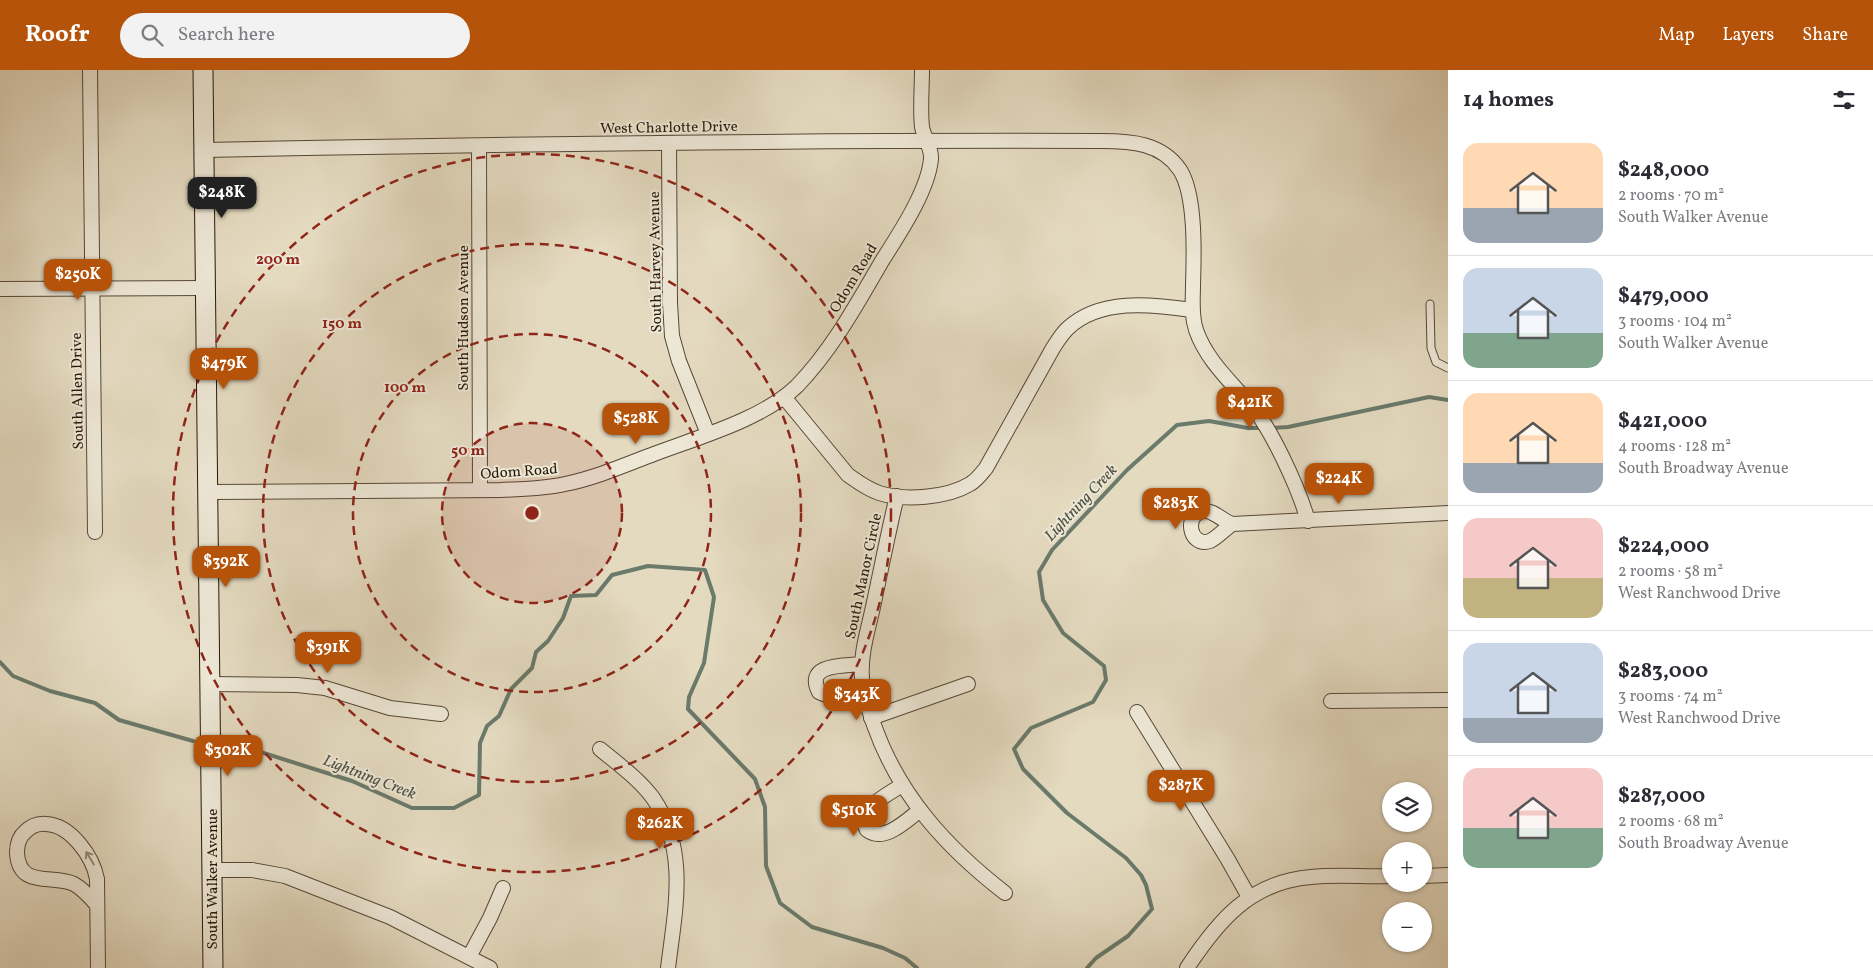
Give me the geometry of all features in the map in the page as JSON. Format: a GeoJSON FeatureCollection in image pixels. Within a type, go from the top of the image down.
{"type":"FeatureCollection","features":[{"type":"Feature","properties":{"kind":"main road","name":"South Walker Avenue"},"geometry":{"type":"LineString","coordinates":[[203,70],[212,968]]}},
{"type":"Feature","properties":{"kind":"street","name":"South Allen Drive"},"geometry":{"type":"LineString","coordinates":[[90,70],[95,532]]}},
{"type":"Feature","properties":{"kind":"street","name":"Odom Road"},"geometry":{"type":"LineString","coordinates":[[208,492],[480,490],[536,488],[569,484],[708,434],[753,415],[784,397],[818,360],[846,321],[907,218],[923,185],[931,160],[922,127],[922,70]]}},
{"type":"Feature","properties":{"kind":"street","name":"West Charlotte Drive"},"geometry":{"type":"LineString","coordinates":[[204,150],[370,146],[669,143],[1135,142],[1160,151],[1171,159],[1184,176],[1191,212],[1192,310],[1197,332],[1210,358],[1250,403],[1273,440],[1303,504],[1308,521]]}},
{"type":"Feature","properties":{"kind":"street","name":"South Harvey Avenue"},"geometry":{"type":"LineString","coordinates":[[669,143],[672,336],[679,361],[708,434]]}},
{"type":"Feature","properties":{"kind":"street","name":"South Hudson Avenue"},"geometry":{"type":"LineString","coordinates":[[479,146],[480,490]]}},
{"type":"Feature","properties":{"kind":"street"},"geometry":{"type":"LineString","coordinates":[[0,289],[206,288]]}},
{"type":"Feature","properties":{"kind":"street"},"geometry":{"type":"LineString","coordinates":[[784,397],[848,475],[870,489],[897,496],[926,497],[950,492],[971,484],[979,477],[994,456],[1053,348],[1066,330],[1082,317],[1106,308],[1129,305],[1192,310]]}},
{"type":"Feature","properties":{"kind":"street","name":"South Manor Circle"},"geometry":{"type":"LineString","coordinates":[[897,496],[862,664],[864,696],[879,739],[902,785],[920,810],[966,862],[1004,893]]}},
{"type":"Feature","properties":{"kind":"street"},"geometry":{"type":"LineString","coordinates":[[1232,524],[1448,513]]}},
{"type":"Feature","properties":{"kind":"street"},"geometry":{"type":"LineString","coordinates":[[862,664],[833,666],[822,670],[817,676],[816,681],[819,692],[824,695],[864,696]]}},
{"type":"Feature","properties":{"kind":"street"},"geometry":{"type":"LineString","coordinates":[[210,684],[297,685],[325,688],[390,708],[441,714]]}},
{"type":"Feature","properties":{"kind":"street"},"geometry":{"type":"LineString","coordinates":[[871,718],[968,684]]}},
{"type":"Feature","properties":{"kind":"street"},"geometry":{"type":"LineString","coordinates":[[1331,701],[1448,700]]}},
{"type":"Feature","properties":{"kind":"street"},"geometry":{"type":"LineString","coordinates":[[1137,712],[1249,897]]}},
{"type":"Feature","properties":{"kind":"street"},"geometry":{"type":"LineString","coordinates":[[600,749],[638,782],[652,797],[670,832],[675,850],[678,874],[668,968]]}},
{"type":"Feature","properties":{"kind":"street"},"geometry":{"type":"LineString","coordinates":[[902,785],[867,811],[864,821],[865,827],[870,832],[883,834],[920,810]]}},
{"type":"Feature","properties":{"kind":"street"},"geometry":{"type":"LineString","coordinates":[[97,905],[74,884],[60,880],[36,879],[25,872],[17,855],[18,841],[22,835],[32,826],[44,824],[57,826],[71,836],[85,851],[95,867],[98,879],[98,968]]}},
{"type":"Feature","properties":{"kind":"street"},"geometry":{"type":"LineString","coordinates":[[212,870],[252,870],[285,876],[390,917],[490,968]]}},
{"type":"Feature","properties":{"kind":"street"},"geometry":{"type":"LineString","coordinates":[[1187,968],[1216,926],[1249,897],[1281,883],[1311,877],[1382,876]]}},
{"type":"Feature","properties":{"kind":"street"},"geometry":{"type":"LineString","coordinates":[[1432,876],[1448,876]]}},
{"type":"Feature","properties":{"kind":"street"},"geometry":{"type":"LineString","coordinates":[[469,957],[490,918],[503,888]]}},
{"type":"Feature","properties":{"kind":"lane"},"geometry":{"type":"LineString","coordinates":[[1430,304],[1431,348],[1436,362],[1448,368]]}},
{"type":"Feature","properties":{"kind":"waterway","name":"Lightning Creek"},"geometry":{"type":"LineString","coordinates":[[1271,428],[1288,427],[1429,397],[1448,400]]}},
{"type":"Feature","properties":{"kind":"waterway","name":"Lightning Creek"},"geometry":{"type":"LineString","coordinates":[[1087,968],[1096,958],[1128,936],[1152,909],[1146,885],[1141,875],[1126,858],[1067,813],[1023,769],[1014,749],[1031,728],[1093,702],[1106,680],[1104,666],[1063,633],[1043,600],[1039,572],[1052,550],[1127,470],[1177,425],[1209,421],[1248,428],[1262,428]]}},
{"type":"Feature","properties":{"kind":"waterway","name":"Lightning Creek"},"geometry":{"type":"LineString","coordinates":[[226,741],[352,781],[412,808],[454,808],[479,795],[480,743],[487,726],[499,716],[511,689],[532,668],[536,652],[548,641],[563,618],[571,596],[596,595],[612,575],[648,566],[705,570],[714,597],[704,663],[689,697],[688,709],[755,779],[765,807],[766,866],[780,903],[812,927],[883,948],[905,958],[917,968]]}},
{"type":"Feature","properties":{"kind":"waterway","name":"Lightning Creek"},"geometry":{"type":"LineString","coordinates":[[0,662],[13,676],[50,691],[95,703],[119,720],[193,741]]}}]}
